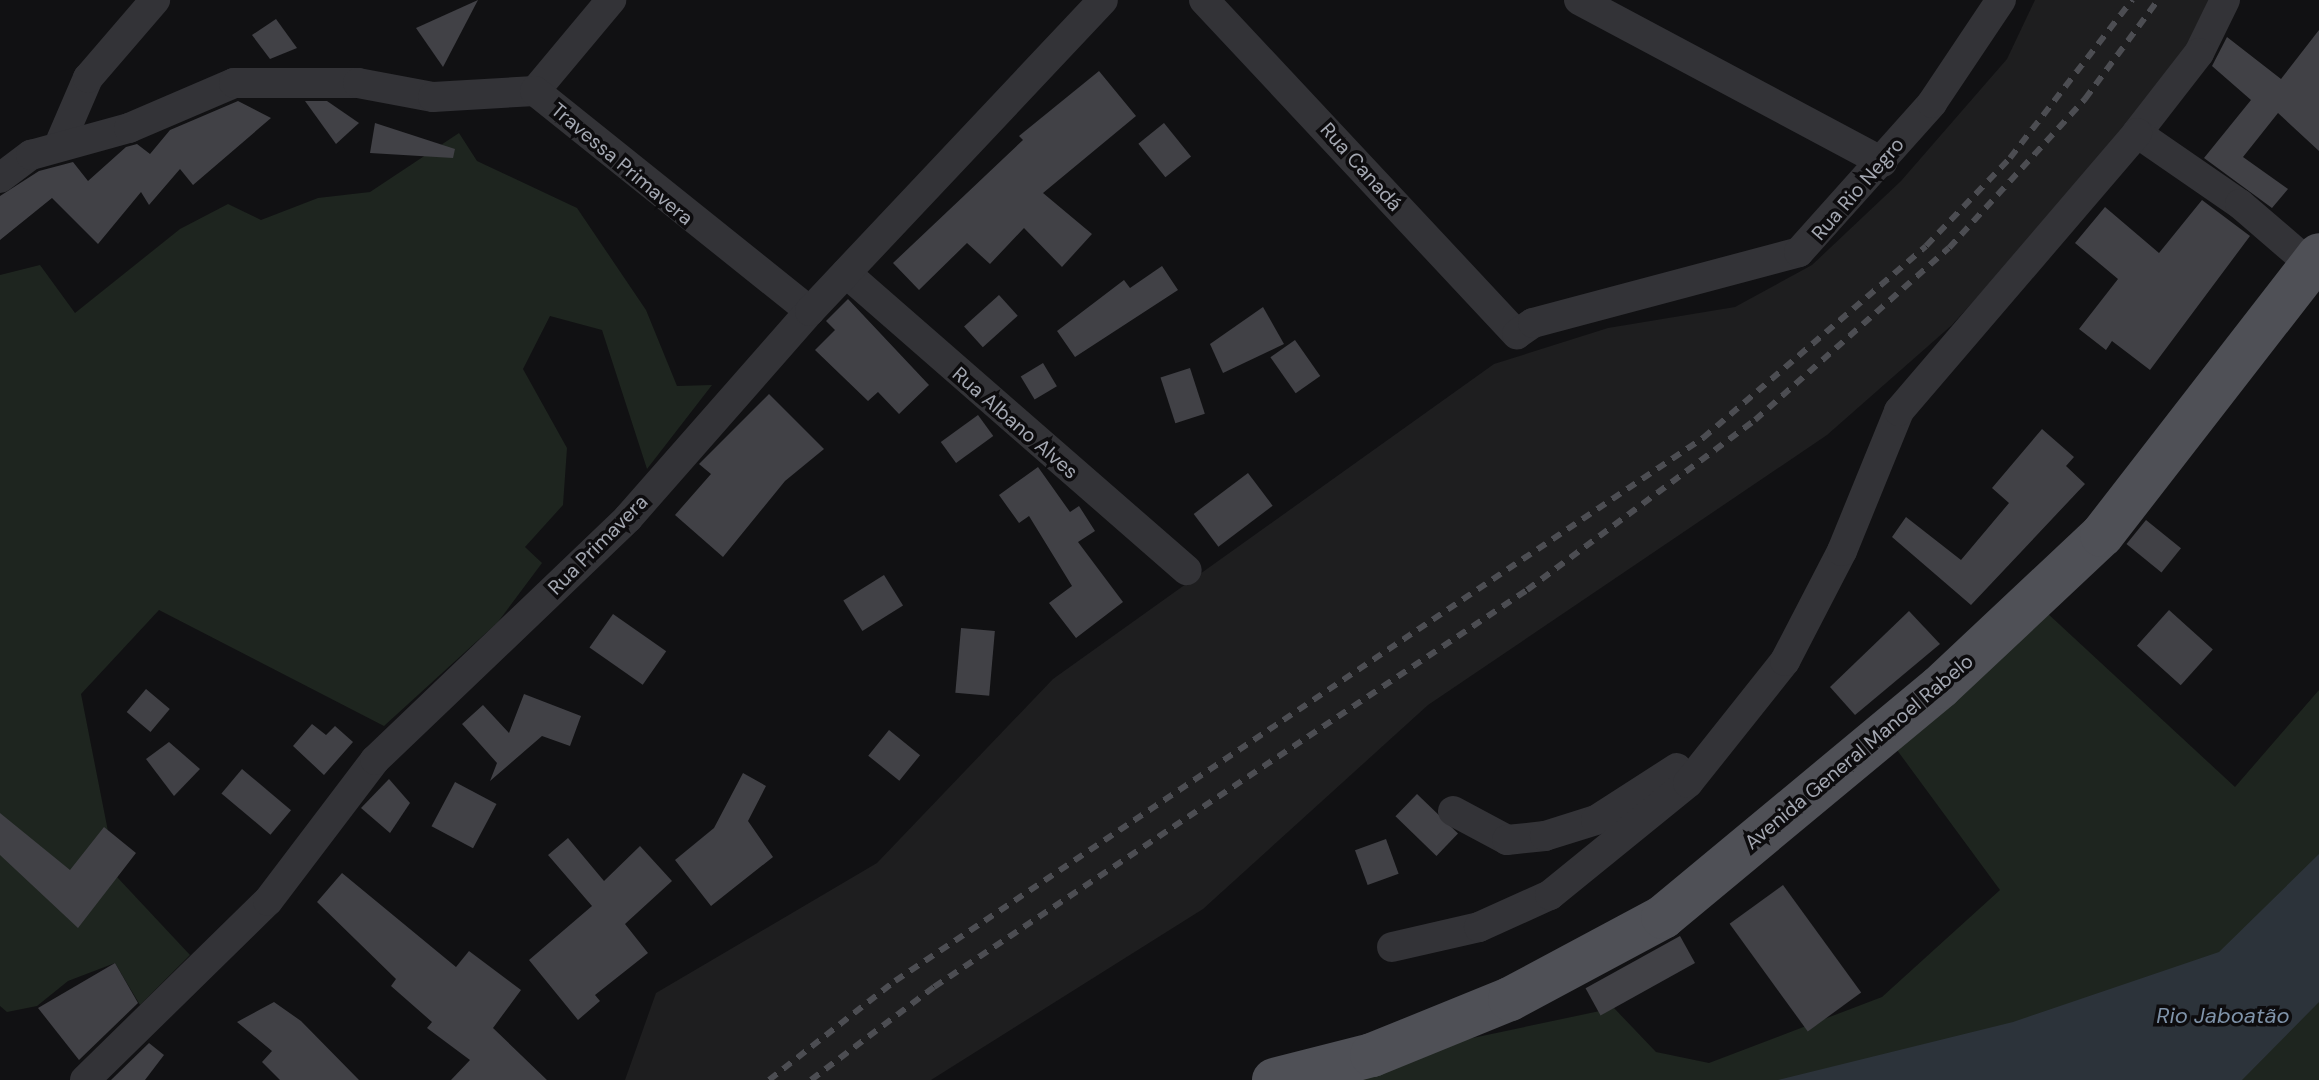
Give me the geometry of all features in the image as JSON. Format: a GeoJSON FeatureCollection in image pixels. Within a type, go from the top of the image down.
{"type":"FeatureCollection","features":[{"type":"Feature","properties":{"kind":"main road","name":"Avenida General Manoel Rabelo"},"geometry":{"type":"LineString","coordinates":[[1274,1080],[1372,1055],[1510,999],[1663,917],[1940,687],[2102,535],[2315,260]]}},
{"type":"Feature","properties":{"kind":"street"},"geometry":{"type":"LineString","coordinates":[[60,143],[88,78],[155,0]]}},
{"type":"Feature","properties":{"kind":"street"},"geometry":{"type":"LineString","coordinates":[[535,91],[611,0]]}},
{"type":"Feature","properties":{"kind":"street","name":"Rua Primavera"},"geometry":{"type":"LineString","coordinates":[[85,1080],[268,901],[375,760],[628,518],[810,311],[1103,0]]}},
{"type":"Feature","properties":{"kind":"street","name":"Rua Canadá"},"geometry":{"type":"LineString","coordinates":[[1204,0],[1517,334]]}},
{"type":"Feature","properties":{"kind":"street"},"geometry":{"type":"LineString","coordinates":[[1579,0],[1882,162]]}},
{"type":"Feature","properties":{"kind":"street","name":"Rua Rio Negro"},"geometry":{"type":"LineString","coordinates":[[1517,334],[1533,323],[1789,256],[1811,243],[1882,162],[2001,0]]}},
{"type":"Feature","properties":{"kind":"street"},"geometry":{"type":"LineString","coordinates":[[1392,947],[1479,927],[1550,895],[1688,783],[1785,661],[1842,551],[1899,411],[2137,133],[2199,53],[2225,0]]}},
{"type":"Feature","properties":{"kind":"street","name":"Travessa Primavera"},"geometry":{"type":"LineString","coordinates":[[0,178],[60,143],[129,128],[234,83],[358,83],[433,97],[535,91],[670,206],[810,311]]}},
{"type":"Feature","properties":{"kind":"street"},"geometry":{"type":"LineString","coordinates":[[2137,133],[2315,260]]}},
{"type":"Feature","properties":{"kind":"street","name":"Rua Albano Alves"},"geometry":{"type":"LineString","coordinates":[[846,273],[1187,570]]}},
{"type":"Feature","properties":{"kind":"street"},"geometry":{"type":"LineString","coordinates":[[1453,811],[1507,840],[1596,820],[1643,795],[1753,703]]}},
{"type":"Feature","properties":{"kind":"shaded area"},"geometry":{"type":"Polygon","coordinates":[[[2035,0],[2213,0],[2196,39],[2076,188],[1952,325],[1827,435],[1428,705],[1203,909],[931,1080],[625,1080],[656,993],[877,863],[1053,679],[1494,364],[1608,328],[1735,307],[1812,265],[1901,181],[2007,59],[2035,0]]]}},
{"type":"Feature","properties":{"kind":"shaded area"},"geometry":{"type":"Polygon","coordinates":[[[459,133],[477,161],[577,208],[646,310],[677,386],[712,385],[647,469],[602,330],[550,316],[523,369],[567,448],[563,505],[525,547],[542,563],[498,622],[384,726],[159,610],[81,694],[117,877],[190,955],[140,1005],[115,963],[68,981],[37,1006],[7,1012],[0,1006],[0,275],[40,265],[75,313],[180,229],[228,204],[261,220],[318,198],[370,192],[459,133]]]}},
{"type":"Feature","properties":{"kind":"shaded area"},"geometry":{"type":"Polygon","coordinates":[[[2046,612],[2235,787],[2319,690],[2319,1080],[1334,1080],[1444,1044],[1614,1008],[1656,1052],[1709,1063],[1882,997],[2000,890],[1894,746],[2046,612]]]}},
{"type":"Feature","properties":{"kind":"water","name":"Rio Jaboatão"},"geometry":{"type":"Polygon","coordinates":[[[2319,854],[2319,1002],[2242,1080],[1778,1080],[2013,1022],[2219,952],[2319,854]]]}},
{"type":"Feature","properties":{"kind":"building"},"geometry":{"type":"Polygon","coordinates":[[[478,0],[443,67],[416,28],[478,0]]]}},
{"type":"Feature","properties":{"kind":"building"},"geometry":{"type":"Polygon","coordinates":[[[276,19],[297,48],[270,59],[252,35],[276,19]]]}},
{"type":"Feature","properties":{"kind":"building"},"geometry":{"type":"Polygon","coordinates":[[[2319,30],[2319,151],[2278,113],[2243,157],[2288,189],[2272,208],[2204,158],[2251,100],[2212,66],[2227,37],[2281,79],[2319,30]]]}},
{"type":"Feature","properties":{"kind":"building"},"geometry":{"type":"Polygon","coordinates":[[[1099,71],[1136,116],[1043,193],[1092,234],[1062,267],[1024,228],[990,264],[967,243],[919,290],[893,263],[1023,140],[1019,136],[1099,71]]]}},
{"type":"Feature","properties":{"kind":"building"},"geometry":{"type":"Polygon","coordinates":[[[238,101],[271,118],[193,185],[180,169],[149,205],[141,192],[98,244],[52,198],[0,240],[0,196],[39,171],[73,162],[88,181],[126,147],[137,144],[150,154],[170,130],[238,101]]]}},
{"type":"Feature","properties":{"kind":"building"},"geometry":{"type":"Polygon","coordinates":[[[305,101],[327,101],[359,123],[336,144],[305,101]]]}},
{"type":"Feature","properties":{"kind":"building"},"geometry":{"type":"Polygon","coordinates":[[[375,123],[455,149],[453,158],[370,153],[375,123]]]}},
{"type":"Feature","properties":{"kind":"building"},"geometry":{"type":"Polygon","coordinates":[[[1164,123],[1191,156],[1165,177],[1138,144],[1164,123]]]}},
{"type":"Feature","properties":{"kind":"building"},"geometry":{"type":"Polygon","coordinates":[[[2202,200],[2250,236],[2150,370],[2112,341],[2106,350],[2079,329],[2118,279],[2075,243],[2105,207],[2159,253],[2202,200]]]}},
{"type":"Feature","properties":{"kind":"building"},"geometry":{"type":"Polygon","coordinates":[[[1162,266],[1178,290],[1075,357],[1057,331],[1124,280],[1130,288],[1162,266]]]}},
{"type":"Feature","properties":{"kind":"building"},"geometry":{"type":"Polygon","coordinates":[[[999,295],[1018,316],[983,347],[964,326],[999,295]]]}},
{"type":"Feature","properties":{"kind":"building"},"geometry":{"type":"Polygon","coordinates":[[[848,299],[929,385],[899,414],[878,392],[868,401],[815,350],[835,330],[826,321],[848,299]]]}},
{"type":"Feature","properties":{"kind":"building"},"geometry":{"type":"Polygon","coordinates":[[[1263,307],[1284,344],[1223,373],[1210,344],[1263,307]]]}},
{"type":"Feature","properties":{"kind":"building"},"geometry":{"type":"Polygon","coordinates":[[[1295,340],[1320,376],[1296,393],[1270,357],[1295,340]]]}},
{"type":"Feature","properties":{"kind":"building"},"geometry":{"type":"Polygon","coordinates":[[[1043,363],[1057,386],[1035,400],[1021,376],[1043,363]]]}},
{"type":"Feature","properties":{"kind":"building"},"geometry":{"type":"Polygon","coordinates":[[[1190,368],[1205,414],[1175,423],[1161,378],[1190,368]]]}},
{"type":"Feature","properties":{"kind":"building"},"geometry":{"type":"Polygon","coordinates":[[[769,394],[824,449],[785,481],[723,557],[675,515],[711,474],[699,464],[769,394]]]}},
{"type":"Feature","properties":{"kind":"building"},"geometry":{"type":"Polygon","coordinates":[[[978,415],[993,436],[956,463],[941,442],[978,415]]]}},
{"type":"Feature","properties":{"kind":"building"},"geometry":{"type":"Polygon","coordinates":[[[2042,429],[2074,457],[2066,466],[2085,484],[1971,605],[1892,537],[1906,517],[1961,560],[2009,503],[1992,488],[2042,429]]]}},
{"type":"Feature","properties":{"kind":"building"},"geometry":{"type":"Polygon","coordinates":[[[1038,467],[1070,512],[1079,506],[1095,531],[1078,542],[1123,602],[1076,638],[1049,603],[1072,586],[1029,516],[1019,523],[999,495],[1038,467]]]}},
{"type":"Feature","properties":{"kind":"building"},"geometry":{"type":"Polygon","coordinates":[[[1248,473],[1273,506],[1218,547],[1194,514],[1248,473]]]}},
{"type":"Feature","properties":{"kind":"building"},"geometry":{"type":"Polygon","coordinates":[[[2146,520],[2181,548],[2161,572],[2126,544],[2146,520]]]}},
{"type":"Feature","properties":{"kind":"building"},"geometry":{"type":"Polygon","coordinates":[[[884,575],[903,606],[862,631],[843,600],[884,575]]]}},
{"type":"Feature","properties":{"kind":"building"},"geometry":{"type":"Polygon","coordinates":[[[2169,610],[2213,649],[2181,685],[2137,646],[2169,610]]]}},
{"type":"Feature","properties":{"kind":"building"},"geometry":{"type":"Polygon","coordinates":[[[1909,611],[1940,644],[1855,715],[1830,687],[1909,611]]]}},
{"type":"Feature","properties":{"kind":"building"},"geometry":{"type":"Polygon","coordinates":[[[613,614],[666,651],[643,685],[589,648],[613,614]]]}},
{"type":"Feature","properties":{"kind":"building"},"geometry":{"type":"Polygon","coordinates":[[[961,628],[995,631],[989,696],[955,693],[961,628]]]}},
{"type":"Feature","properties":{"kind":"building"},"geometry":{"type":"Polygon","coordinates":[[[146,689],[170,709],[150,732],[127,712],[146,689]]]}},
{"type":"Feature","properties":{"kind":"building"},"geometry":{"type":"Polygon","coordinates":[[[524,694],[581,716],[570,746],[542,736],[490,781],[497,763],[462,724],[483,705],[509,733],[524,694]]]}},
{"type":"Feature","properties":{"kind":"building"},"geometry":{"type":"Polygon","coordinates":[[[312,724],[326,735],[335,726],[353,742],[324,775],[293,746],[312,724]]]}},
{"type":"Feature","properties":{"kind":"building"},"geometry":{"type":"Polygon","coordinates":[[[889,730],[920,755],[899,781],[868,756],[889,730]]]}},
{"type":"Feature","properties":{"kind":"building"},"geometry":{"type":"Polygon","coordinates":[[[169,742],[200,769],[174,796],[146,759],[169,742]]]}},
{"type":"Feature","properties":{"kind":"building"},"geometry":{"type":"Polygon","coordinates":[[[242,769],[291,810],[270,835],[221,794],[242,769]]]}},
{"type":"Feature","properties":{"kind":"building"},"geometry":{"type":"Polygon","coordinates":[[[743,773],[766,786],[748,821],[773,857],[711,906],[675,860],[714,828],[743,773]]]}},
{"type":"Feature","properties":{"kind":"building"},"geometry":{"type":"Polygon","coordinates":[[[389,779],[410,803],[390,833],[361,808],[389,779]]]}},
{"type":"Feature","properties":{"kind":"building"},"geometry":{"type":"Polygon","coordinates":[[[455,782],[496,804],[473,848],[432,826],[455,782]]]}},
{"type":"Feature","properties":{"kind":"building"},"geometry":{"type":"Polygon","coordinates":[[[1417,794],[1458,834],[1436,856],[1395,816],[1417,794]]]}},
{"type":"Feature","properties":{"kind":"building"},"geometry":{"type":"Polygon","coordinates":[[[0,813],[70,870],[104,827],[136,853],[78,928],[0,855],[0,813]]]}},
{"type":"Feature","properties":{"kind":"building"},"geometry":{"type":"Polygon","coordinates":[[[568,838],[604,881],[640,846],[672,881],[625,924],[648,953],[595,995],[600,1001],[578,1020],[529,960],[592,906],[548,855],[568,838]]]}},
{"type":"Feature","properties":{"kind":"building"},"geometry":{"type":"Polygon","coordinates":[[[1386,839],[1399,874],[1368,885],[1355,850],[1386,839]]]}},
{"type":"Feature","properties":{"kind":"building"},"geometry":{"type":"Polygon","coordinates":[[[342,873],[456,967],[469,951],[521,990],[493,1028],[547,1080],[451,1080],[470,1060],[427,1028],[432,1022],[391,986],[396,979],[317,902],[342,873]]]}},
{"type":"Feature","properties":{"kind":"building"},"geometry":{"type":"Polygon","coordinates":[[[1783,885],[1861,993],[1808,1031],[1730,924],[1783,885]]]}},
{"type":"Feature","properties":{"kind":"building"},"geometry":{"type":"Polygon","coordinates":[[[1680,936],[1695,963],[1601,1015],[1586,988],[1680,936]]]}},
{"type":"Feature","properties":{"kind":"building"},"geometry":{"type":"Polygon","coordinates":[[[115,963],[138,1003],[79,1060],[38,1008],[115,963]]]}},
{"type":"Feature","properties":{"kind":"building"},"geometry":{"type":"Polygon","coordinates":[[[274,1002],[301,1021],[359,1080],[280,1080],[262,1062],[272,1051],[237,1022],[274,1002]]]}},
{"type":"Feature","properties":{"kind":"building"},"geometry":{"type":"Polygon","coordinates":[[[149,1043],[164,1055],[145,1080],[111,1080],[149,1043]]]}},
{"type":"Feature","properties":{"kind":"railway"},"geometry":{"type":"LineString","coordinates":[[769,1080],[895,981],[1703,438],[1926,246],[2010,158],[2132,0]]}},
{"type":"Feature","properties":{"kind":"railway"},"geometry":{"type":"LineString","coordinates":[[811,1080],[934,987],[1527,590],[1755,420],[1949,248],[2085,99],[2158,0]]}}]}
